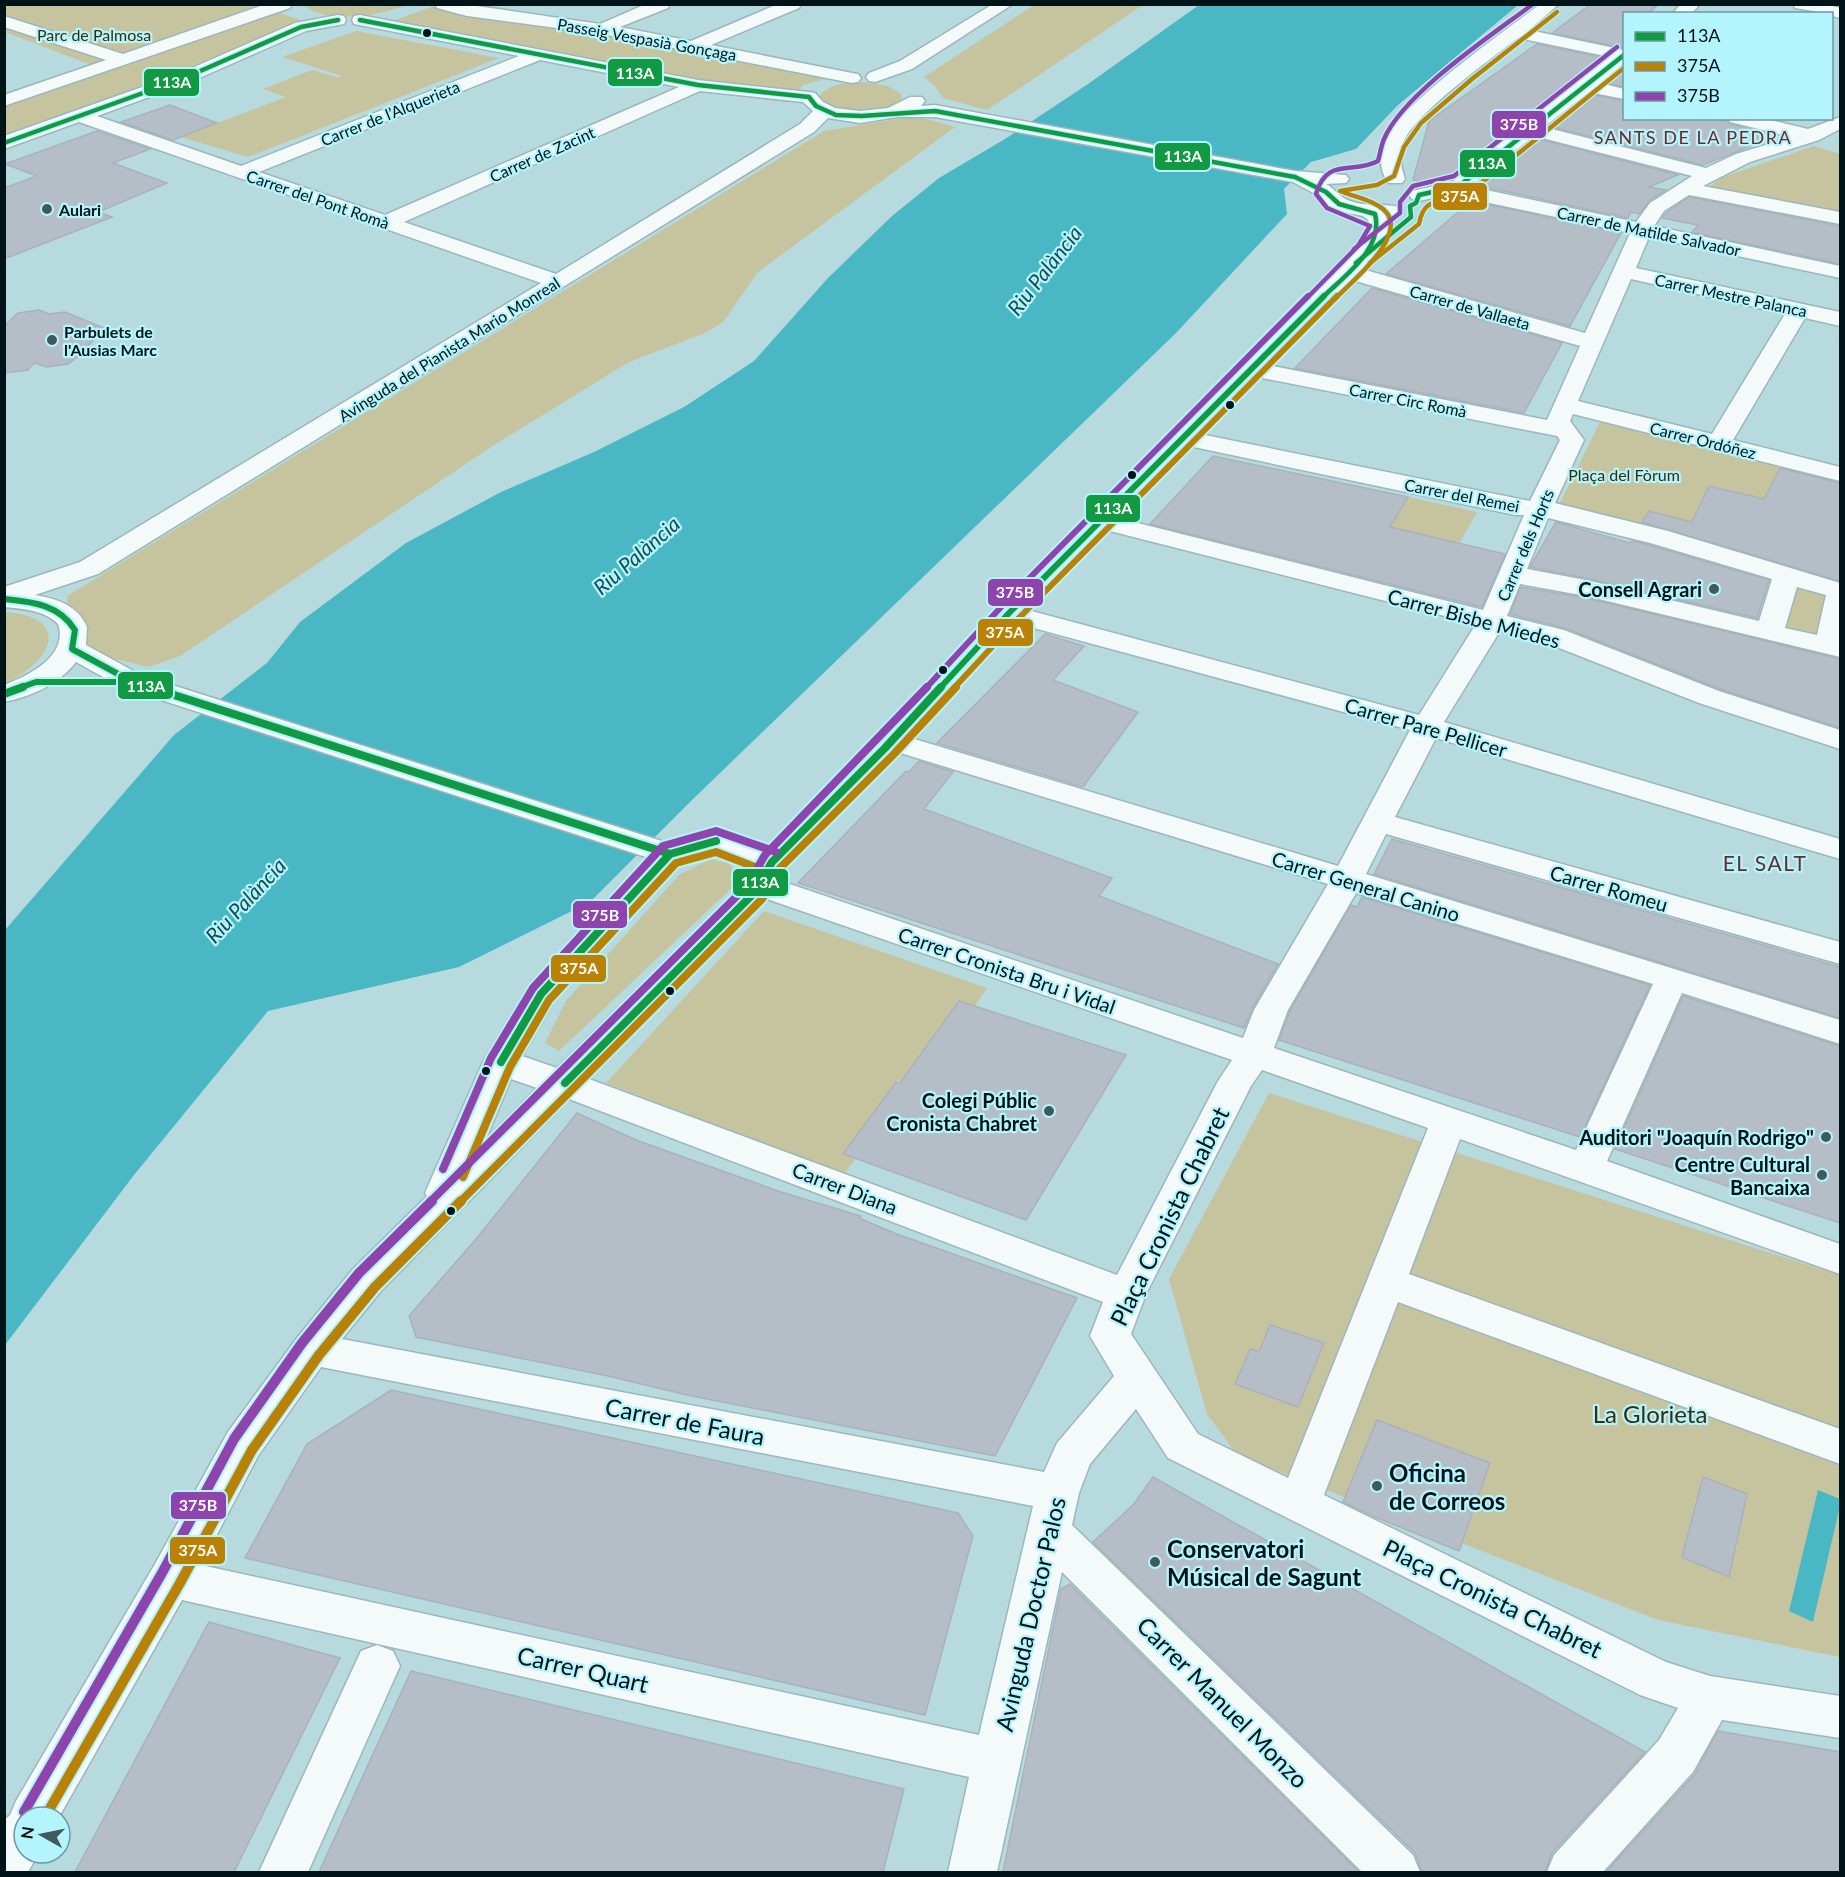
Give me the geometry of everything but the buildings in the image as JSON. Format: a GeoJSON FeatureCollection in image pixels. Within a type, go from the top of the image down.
{"type":"FeatureCollection","features":[{"type":"Feature","properties":{"kind":"street"},"geometry":{"type":"LineString","coordinates":[[4,101],[284,4]]}},
{"type":"Feature","properties":{"kind":"street"},"geometry":{"type":"LineString","coordinates":[[292,4],[303,14],[338,20],[360,20],[404,13]]}},
{"type":"Feature","properties":{"kind":"street","name":"Passeig Vespasià Gonçaga"},"geometry":{"type":"LineString","coordinates":[[443,4],[467,11],[602,29],[852,78]]}},
{"type":"Feature","properties":{"kind":"street"},"geometry":{"type":"LineString","coordinates":[[602,29],[662,4]]}},
{"type":"Feature","properties":{"kind":"street"},"geometry":{"type":"LineString","coordinates":[[694,46],[793,4]]}},
{"type":"Feature","properties":{"kind":"street"},"geometry":{"type":"LineString","coordinates":[[875,77],[906,65],[1005,4]]}},
{"type":"Feature","properties":{"kind":"street"},"geometry":{"type":"LineString","coordinates":[[1392,171],[1394,142],[1413,116],[1465,71],[1551,4]]}},
{"type":"Feature","properties":{"kind":"street"},"geometry":{"type":"LineString","coordinates":[[1801,4],[1840,13]]}},
{"type":"Feature","properties":{"kind":"street"},"geometry":{"type":"LineString","coordinates":[[4,142],[182,79],[301,27],[338,20]]}},
{"type":"Feature","properties":{"kind":"street","name":"Passeig Vespasià Gonçaga"},"geometry":{"type":"LineString","coordinates":[[360,20],[698,85],[809,97]]}},
{"type":"Feature","properties":{"kind":"street"},"geometry":{"type":"LineString","coordinates":[[4,21],[125,60]]}},
{"type":"Feature","properties":{"kind":"street"},"geometry":{"type":"LineString","coordinates":[[1515,32],[1623,55]]}},
{"type":"Feature","properties":{"kind":"street","name":"Carrer de l’Alquerieta"},"geometry":{"type":"LineString","coordinates":[[242,172],[537,54]]}},
{"type":"Feature","properties":{"kind":"street"},"geometry":{"type":"LineString","coordinates":[[1332,185],[1338,204],[1369,211],[1392,211],[1415,200],[1459,186],[1623,56]]}},
{"type":"Feature","properties":{"kind":"street"},"geometry":{"type":"LineString","coordinates":[[905,84],[906,65]]}},
{"type":"Feature","properties":{"kind":"street"},"geometry":{"type":"LineString","coordinates":[[898,112],[911,107],[917,100],[917,93],[905,84],[875,77],[852,78],[820,86],[811,92],[809,97],[812,104],[824,111],[850,116],[935,111],[1332,185],[1392,171]]}},
{"type":"Feature","properties":{"kind":"street","name":"Carrer de Zacint"},"geometry":{"type":"LineString","coordinates":[[386,222],[698,85]]}},
{"type":"Feature","properties":{"kind":"street"},"geometry":{"type":"LineString","coordinates":[[1587,86],[1623,94]]}},
{"type":"Feature","properties":{"kind":"street"},"geometry":{"type":"LineString","coordinates":[[917,100],[935,111]]}},
{"type":"Feature","properties":{"kind":"street","name":"Avinguda del Pianista Mario Monreal"},"geometry":{"type":"LineString","coordinates":[[4,598],[39,578],[89,568],[807,128],[824,111]]}},
{"type":"Feature","properties":{"kind":"street","name":"Carrer del Pont Romà"},"geometry":{"type":"LineString","coordinates":[[79,116],[558,282]]}},
{"type":"Feature","properties":{"kind":"street","name":"Avinguda del Pianista Mario Monreal"},"geometry":{"type":"LineString","coordinates":[[807,128],[850,116]]}},
{"type":"Feature","properties":{"kind":"street"},"geometry":{"type":"LineString","coordinates":[[1745,120],[1833,143]]}},
{"type":"Feature","properties":{"kind":"street","name":"Carrer dels Horts"},"geometry":{"type":"LineString","coordinates":[[1254,1055],[1270,1010],[1347,880],[1427,726],[1491,622],[1513,575],[1540,507],[1572,440],[1558,421],[1642,229],[1657,207],[1708,174],[1840,122]]}},
{"type":"Feature","properties":{"kind":"street"},"geometry":{"type":"LineString","coordinates":[[1532,130],[1708,174]]}},
{"type":"Feature","properties":{"kind":"street"},"geometry":{"type":"LineString","coordinates":[[1369,248],[1397,231],[1411,217],[1415,189],[1392,171]]}},
{"type":"Feature","properties":{"kind":"street","name":"Carrer de Matilde Salvador"},"geometry":{"type":"LineString","coordinates":[[1459,186],[1471,193],[1840,272]]}},
{"type":"Feature","properties":{"kind":"street"},"geometry":{"type":"LineString","coordinates":[[1685,188],[1840,219]]}},
{"type":"Feature","properties":{"kind":"street"},"geometry":{"type":"LineString","coordinates":[[40,1805],[171,1578],[243,1444],[311,1349],[367,1280],[755,892],[766,874],[1009,613],[1348,273],[1369,248],[1381,229],[1378,218],[1369,211]]}},
{"type":"Feature","properties":{"kind":"street","name":"Carrer Mestre Palanca"},"geometry":{"type":"LineString","coordinates":[[1622,271],[1840,319]]}},
{"type":"Feature","properties":{"kind":"street","name":"Carrer de Vallaeta"},"geometry":{"type":"LineString","coordinates":[[1348,273],[1593,342]]}},
{"type":"Feature","properties":{"kind":"street"},"geometry":{"type":"LineString","coordinates":[[1718,444],[1799,309]]}},
{"type":"Feature","properties":{"kind":"street","name":"Carrer Circ Romà"},"geometry":{"type":"LineString","coordinates":[[1251,369],[1566,431]]}},
{"type":"Feature","properties":{"kind":"street","name":"Carrer Ordóñez"},"geometry":{"type":"LineString","coordinates":[[1565,405],[1840,474]]}},
{"type":"Feature","properties":{"kind":"street","name":"Carrer del Remei"},"geometry":{"type":"LineString","coordinates":[[1184,438],[1515,507],[1540,507],[1659,537],[1840,592]]}},
{"type":"Feature","properties":{"kind":"street","name":"Carrer Bisbe Miedes"},"geometry":{"type":"LineString","coordinates":[[1100,521],[1491,622],[1554,636],[1709,697],[1840,740]]}},
{"type":"Feature","properties":{"kind":"street","name":"Avinguda del Pianista Mario Monreal"},"geometry":{"type":"LineString","coordinates":[[72,649],[75,631],[70,621],[67,596],[89,568]]}},
{"type":"Feature","properties":{"kind":"street"},"geometry":{"type":"LineString","coordinates":[[1513,575],[1586,588],[1834,647],[1840,592]]}},
{"type":"Feature","properties":{"kind":"street"},"geometry":{"type":"LineString","coordinates":[[1770,632],[1787,575]]}},
{"type":"Feature","properties":{"kind":"street"},"geometry":{"type":"LineString","coordinates":[[4,598],[33,602],[54,609],[70,621]]}},
{"type":"Feature","properties":{"kind":"street","name":"Carrer Pare Pellicer"},"geometry":{"type":"LineString","coordinates":[[1009,613],[1427,726],[1840,849]]}},
{"type":"Feature","properties":{"kind":"street"},"geometry":{"type":"LineString","coordinates":[[4,694],[36,682],[60,665],[72,649],[131,681],[658,850],[541,994],[501,1062],[437,1211]]}},
{"type":"Feature","properties":{"kind":"street"},"geometry":{"type":"LineString","coordinates":[[36,682],[131,681]]}},
{"type":"Feature","properties":{"kind":"street","name":"Carrer General Canino"},"geometry":{"type":"LineString","coordinates":[[891,741],[1672,978],[1840,1032]]}},
{"type":"Feature","properties":{"kind":"street","name":"Carrer Romeu"},"geometry":{"type":"LineString","coordinates":[[1378,822],[1840,953]]}},
{"type":"Feature","properties":{"kind":"street","name":"Carrer Cronista Bru i Vidal"},"geometry":{"type":"LineString","coordinates":[[658,850],[716,841],[766,874],[1254,1055]]}},
{"type":"Feature","properties":{"kind":"street"},"geometry":{"type":"LineString","coordinates":[[1586,1168],[1672,978]]}},
{"type":"Feature","properties":{"kind":"street"},"geometry":{"type":"LineString","coordinates":[[1254,1055],[1586,1168],[1840,1259]]}},
{"type":"Feature","properties":{"kind":"street","name":"Plaça Cronista Chabret"},"geometry":{"type":"LineString","coordinates":[[1254,1055],[1236,1081],[1126,1294],[1110,1336],[1183,1446],[1656,1680],[1710,1697],[1840,1717]]}},
{"type":"Feature","properties":{"kind":"street","name":"Carrer Diana"},"geometry":{"type":"LineString","coordinates":[[501,1062],[565,1083],[1126,1294]]}},
{"type":"Feature","properties":{"kind":"street"},"geometry":{"type":"LineString","coordinates":[[1300,1502],[1449,1121]]}},
{"type":"Feature","properties":{"kind":"street"},"geometry":{"type":"LineString","coordinates":[[1387,1282],[1840,1447]]}},
{"type":"Feature","properties":{"kind":"street","name":"Carrer de Faura"},"geometry":{"type":"LineString","coordinates":[[311,1349],[1054,1512]]}},
{"type":"Feature","properties":{"kind":"street","name":"Avinguda Doctor Palos"},"geometry":{"type":"LineString","coordinates":[[973,1872],[996,1761],[1054,1512],[1072,1455],[1137,1378]]}},
{"type":"Feature","properties":{"kind":"street","name":"Carrer Manuel Monzo"},"geometry":{"type":"LineString","coordinates":[[1054,1512],[1396,1872]]}},
{"type":"Feature","properties":{"kind":"street","name":"Carrer Quart"},"geometry":{"type":"LineString","coordinates":[[171,1578],[996,1761]]}},
{"type":"Feature","properties":{"kind":"street"},"geometry":{"type":"LineString","coordinates":[[283,1872],[377,1666]]}},
{"type":"Feature","properties":{"kind":"street"},"geometry":{"type":"LineString","coordinates":[[1571,1872],[1676,1756],[1710,1697]]}},
{"type":"Feature","properties":{"kind":"street"},"geometry":{"type":"LineString","coordinates":[[4,1867],[12,1853]]}},
{"type":"Feature","properties":{"kind":"green space","name":"Parc de Palmosa"},"geometry":{"type":"Polygon","coordinates":[[[4,5],[255,5],[247,11],[94,66],[5,32],[4,5]]]}},
{"type":"Feature","properties":{"kind":"green space"},"geometry":{"type":"Polygon","coordinates":[[[303,5],[407,5],[368,15],[340,17],[326,15],[303,5]]]}},
{"type":"Feature","properties":{"kind":"green space"},"geometry":{"type":"Polygon","coordinates":[[[1034,5],[1143,5],[987,110],[943,98],[935,86],[924,77],[1034,5]]]}},
{"type":"Feature","properties":{"kind":"green space"},"geometry":{"type":"Polygon","coordinates":[[[434,6],[457,12],[599,34],[829,78],[803,85],[799,91],[700,81],[390,22],[434,6]]]}},
{"type":"Feature","properties":{"kind":"green space"},"geometry":{"type":"Polygon","coordinates":[[[274,11],[307,22],[278,30],[161,83],[5,138],[4,106],[274,11]]]}},
{"type":"Feature","properties":{"kind":"green space"},"geometry":{"type":"Polygon","coordinates":[[[356,31],[499,58],[248,157],[181,137],[286,97],[263,89],[312,70],[337,77],[342,76],[282,57],[356,31]]]}},
{"type":"Feature","properties":{"kind":"green space"},"geometry":{"type":"Polygon","coordinates":[[[863,82],[888,86],[901,94],[902,99],[878,111],[857,112],[837,110],[825,105],[819,98],[822,93],[832,87],[863,82]]]}},
{"type":"Feature","properties":{"kind":"green space"},"geometry":{"type":"Polygon","coordinates":[[[916,116],[955,127],[758,272],[723,322],[705,333],[629,362],[491,447],[180,656],[149,667],[72,649],[67,596],[824,131],[916,116]]]}},
{"type":"Feature","properties":{"kind":"green space"},"geometry":{"type":"Polygon","coordinates":[[[1814,146],[1840,154],[1840,214],[1709,188],[1720,178],[1814,146]]]}},
{"type":"Feature","properties":{"kind":"green space","name":"Plaça del Fòrum"},"geometry":{"type":"Polygon","coordinates":[[[1600,422],[1782,464],[1765,499],[1709,486],[1698,509],[1702,524],[1649,511],[1639,529],[1559,505],[1600,422]]]}},
{"type":"Feature","properties":{"kind":"green space"},"geometry":{"type":"Polygon","coordinates":[[[1408,497],[1477,512],[1459,544],[1386,527],[1408,497]]]}},
{"type":"Feature","properties":{"kind":"green space"},"geometry":{"type":"Polygon","coordinates":[[[1787,575],[1840,591],[1828,646],[1770,632],[1787,575]]]}},
{"type":"Feature","properties":{"kind":"green space"},"geometry":{"type":"Polygon","coordinates":[[[4,612],[26,615],[40,622],[47,631],[48,641],[44,652],[35,664],[5,683],[4,612]]]}},
{"type":"Feature","properties":{"kind":"green space"},"geometry":{"type":"Polygon","coordinates":[[[711,859],[730,864],[738,882],[559,1051],[545,1043],[566,1001],[679,875],[711,859]]]}},
{"type":"Feature","properties":{"kind":"green space"},"geometry":{"type":"Polygon","coordinates":[[[764,911],[987,988],[975,1006],[959,1001],[917,1059],[966,1077],[953,1100],[897,1080],[843,1154],[855,1159],[844,1174],[606,1083],[764,911]]]}},
{"type":"Feature","properties":{"kind":"green space","name":"La Glorieta"},"geometry":{"type":"Polygon","coordinates":[[[1269,1093],[1840,1275],[1840,1657],[1658,1620],[1237,1455],[1207,1414],[1169,1279],[1269,1093]]]}},
{"type":"Feature","properties":{"kind":"water","name":"Riu Palància"},"geometry":{"type":"Polygon","coordinates":[[[1199,5],[1518,5],[1398,105],[1356,149],[1311,162],[1284,189],[1287,214],[1176,333],[691,801],[590,902],[459,967],[268,1011],[134,1175],[5,1345],[5,930],[174,735],[267,663],[300,622],[406,543],[501,492],[594,452],[684,407],[754,361],[828,278],[892,216],[939,178],[1005,139],[1088,84],[1199,5]]]}},
{"type":"Feature","properties":{"kind":"water"},"geometry":{"type":"Polygon","coordinates":[[[1818,1490],[1840,1499],[1840,1506],[1813,1622],[1789,1611],[1818,1490]]]}},
{"type":"Feature","properties":{"kind":"transit line","name":"375B"},"geometry":{"type":"LineString","coordinates":[[28,1805],[162,1573],[234,1439],[302,1343],[359,1273],[747,886],[765,855],[877,741],[1002,606],[1358,246],[1370,226],[1327,208],[1316,194],[1320,180],[1336,169],[1371,165],[1378,161],[1384,138],[1410,104],[1451,67],[1533,4]]}},
{"type":"Feature","properties":{"kind":"transit line","name":"375A"},"geometry":{"type":"LineString","coordinates":[[52,1805],[180,1583],[252,1450],[319,1355],[375,1287],[762,899],[780,868],[893,755],[1017,620],[1373,260],[1389,237],[1391,222],[1388,215],[1382,208],[1340,191],[1377,185],[1394,176],[1404,147],[1421,123],[1472,79],[1557,12]]}},
{"type":"Feature","properties":{"kind":"transit line","name":"113A"},"geometry":{"type":"LineString","coordinates":[[4,143],[182,79],[301,27],[338,20]]}},
{"type":"Feature","properties":{"kind":"transit line","name":"113A"},"geometry":{"type":"LineString","coordinates":[[360,20],[698,85],[809,97],[816,106],[836,115],[862,116],[935,111],[1295,177],[1326,192],[1339,204],[1375,214],[1377,223],[1375,239],[1360,260],[1009,613],[885,748],[772,862],[755,892],[565,1083]]}},
{"type":"Feature","properties":{"kind":"transit line","name":"375B"},"geometry":{"type":"LineString","coordinates":[[1354,249],[1400,213],[1400,202],[1413,186],[1454,176],[1617,47]]}},
{"type":"Feature","properties":{"kind":"transit line","name":"113A"},"geometry":{"type":"LineString","coordinates":[[1356,263],[1411,217],[1410,206],[1416,203],[1419,195],[1459,186],[1623,56]]}},
{"type":"Feature","properties":{"kind":"transit line","name":"375A"},"geometry":{"type":"LineString","coordinates":[[1370,263],[1419,224],[1421,212],[1427,204],[1465,195],[1623,69]]}},
{"type":"Feature","properties":{"kind":"transit line","name":"113A"},"geometry":{"type":"LineString","coordinates":[[4,599],[45,606],[63,614],[75,630],[72,649],[131,681],[670,854]]}},
{"type":"Feature","properties":{"kind":"transit line","name":"113A"},"geometry":{"type":"LineString","coordinates":[[4,694],[36,682],[136,682]]}},
{"type":"Feature","properties":{"kind":"transit line","name":"375B"},"geometry":{"type":"LineString","coordinates":[[443,1169],[491,1058],[533,988],[663,846],[716,831],[776,852]]}},
{"type":"Feature","properties":{"kind":"transit line","name":"113A"},"geometry":{"type":"LineString","coordinates":[[501,1062],[541,994],[670,854],[716,841]]}},
{"type":"Feature","properties":{"kind":"transit line","name":"375A"},"geometry":{"type":"LineString","coordinates":[[463,1177],[510,1067],[549,1000],[676,863],[716,852],[768,872]]}},
{"type":"Feature","properties":{"kind":"place","name":"Aulari"},"geometry":{"type":"Point","coordinates":[47,209]}},
{"type":"Feature","properties":{"kind":"place","name":"Parbulets de l'Ausias Marc"},"geometry":{"type":"Point","coordinates":[52,340]}},
{"type":"Feature","properties":{"kind":"place","name":"Consell Agrari"},"geometry":{"type":"Point","coordinates":[1714,589]}},
{"type":"Feature","properties":{"kind":"place","name":"Colegi Públic Cronista Chabret"},"geometry":{"type":"Point","coordinates":[1049,1111]}},
{"type":"Feature","properties":{"kind":"place","name":"Auditori \"Joaquín Rodrigo\""},"geometry":{"type":"Point","coordinates":[1826,1137]}},
{"type":"Feature","properties":{"kind":"place","name":"Centre Cultural Bancaixa"},"geometry":{"type":"Point","coordinates":[1822,1175]}},
{"type":"Feature","properties":{"kind":"place","name":"Oficina de Correos"},"geometry":{"type":"Point","coordinates":[1377,1486]}},
{"type":"Feature","properties":{"kind":"place","name":"Conservatori Músical de Sagunt"},"geometry":{"type":"Point","coordinates":[1155,1562]}},
{"type":"Feature","properties":{"kind":"district","name":"SANTS DE LA PEDRA"},"geometry":{"type":"Point","coordinates":[1693,137]}},
{"type":"Feature","properties":{"kind":"district","name":"EL SALT"},"geometry":{"type":"Point","coordinates":[1765,862]}}]}
